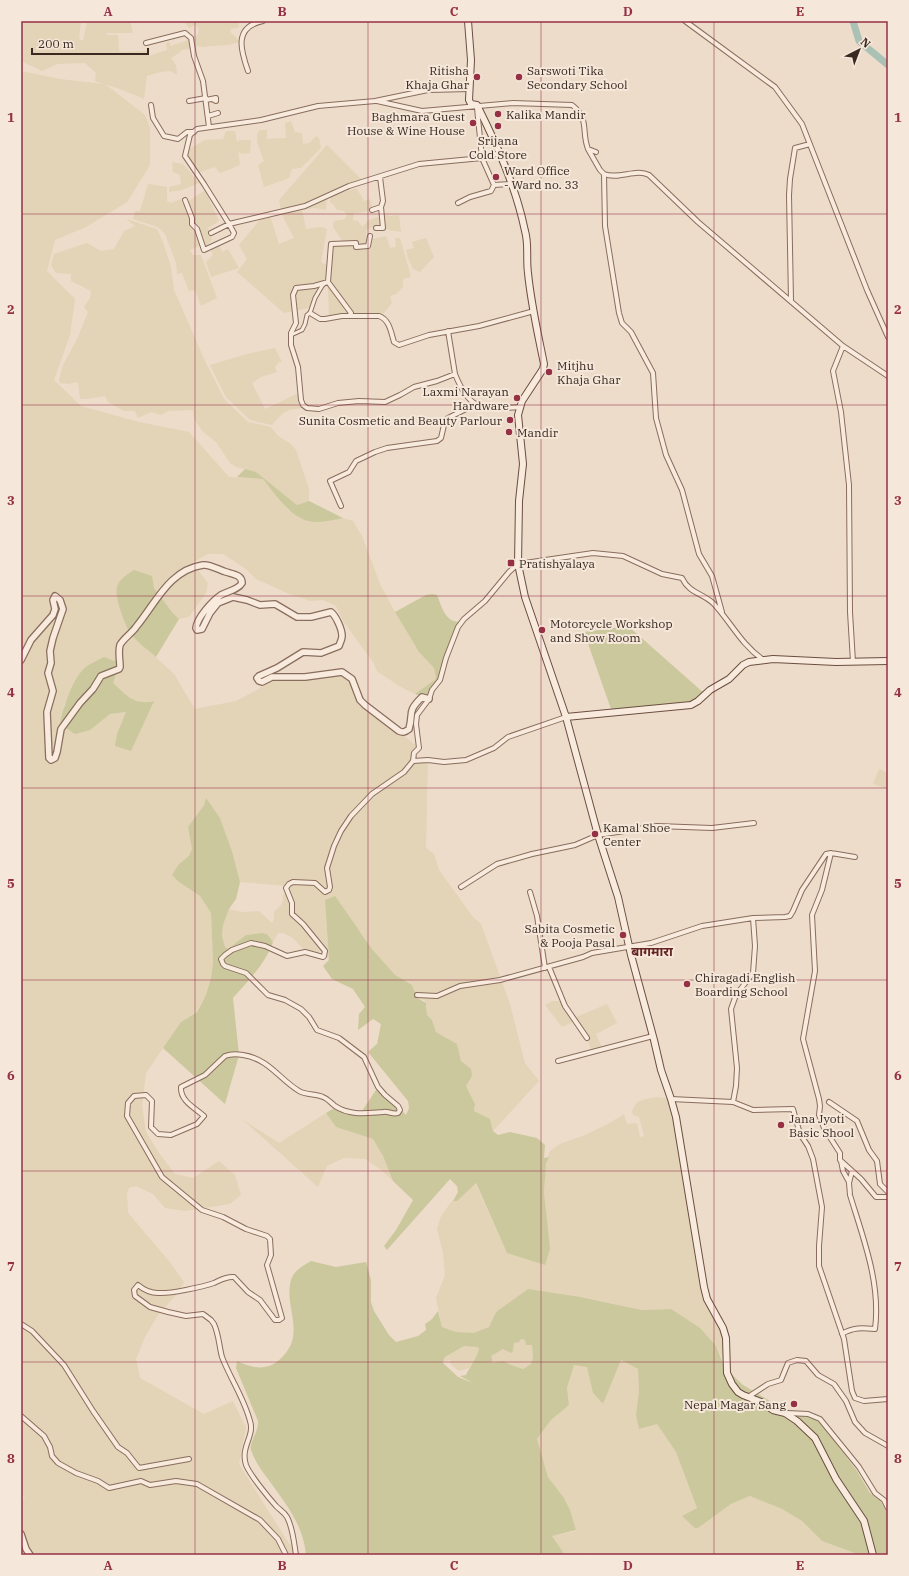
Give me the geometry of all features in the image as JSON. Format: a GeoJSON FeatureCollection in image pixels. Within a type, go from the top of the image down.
{"type":"FeatureCollection","features":[{"type":"Feature","properties":{"kind":"main road"},"geometry":{"type":"LineString","coordinates":[[468,21],[471,60],[470,102],[471,104],[477,105],[500,153],[512,184],[526,232],[528,272],[543,367],[520,407],[518,418],[523,464],[519,501],[518,564],[525,597],[566,717],[598,835],[618,897],[629,947],[661,1070],[676,1117],[704,1287],[707,1298],[723,1328],[726,1338],[726,1365],[729,1379],[738,1392],[761,1402],[773,1410],[785,1413],[797,1421],[818,1443],[836,1479],[864,1521],[873,1555]]}},
{"type":"Feature","properties":{"kind":"main road"},"geometry":{"type":"LineString","coordinates":[[566,717],[695,704],[710,690],[729,679],[746,663],[762,659],[853,662],[888,661]]}},
{"type":"Feature","properties":{"kind":"street"},"geometry":{"type":"LineString","coordinates":[[248,71],[242,56],[242,38],[244,33],[252,24],[263,21]]}},
{"type":"Feature","properties":{"kind":"street"},"geometry":{"type":"LineString","coordinates":[[685,21],[775,87],[802,124],[867,290],[888,337]]}},
{"type":"Feature","properties":{"kind":"street"},"geometry":{"type":"LineString","coordinates":[[146,43],[185,33],[191,38],[194,56],[203,81],[209,127]]}},
{"type":"Feature","properties":{"kind":"street"},"geometry":{"type":"LineString","coordinates":[[185,200],[192,218],[192,224],[197,229],[204,250],[232,238],[234,233],[229,224],[185,156],[190,135],[197,129],[261,120],[318,106],[375,101],[428,90],[471,89]]}},
{"type":"Feature","properties":{"kind":"street"},"geometry":{"type":"LineString","coordinates":[[189,101],[212,99]]}},
{"type":"Feature","properties":{"kind":"street"},"geometry":{"type":"LineString","coordinates":[[375,101],[422,111],[513,103],[572,105],[579,111],[582,117],[588,149],[600,170],[604,174],[616,176],[641,172],[650,175],[698,222],[843,346],[888,376]]}},
{"type":"Feature","properties":{"kind":"street"},"geometry":{"type":"LineString","coordinates":[[151,105],[153,118],[164,136],[178,139],[187,132],[194,132]]}},
{"type":"Feature","properties":{"kind":"street"},"geometry":{"type":"LineString","coordinates":[[477,105],[482,158],[494,185]]}},
{"type":"Feature","properties":{"kind":"street"},"geometry":{"type":"LineString","coordinates":[[208,116],[218,113]]}},
{"type":"Feature","properties":{"kind":"street"},"geometry":{"type":"LineString","coordinates":[[791,300],[790,178],[795,148],[810,144]]}},
{"type":"Feature","properties":{"kind":"street"},"geometry":{"type":"LineString","coordinates":[[588,149],[596,152]]}},
{"type":"Feature","properties":{"kind":"street"},"geometry":{"type":"LineString","coordinates":[[211,233],[229,224],[305,206],[349,186],[419,164],[482,158],[500,153]]}},
{"type":"Feature","properties":{"kind":"street"},"geometry":{"type":"LineString","coordinates":[[604,174],[605,226],[619,313],[622,323],[631,332],[653,373],[656,418],[666,455],[682,490],[699,554],[712,576],[722,614]]}},
{"type":"Feature","properties":{"kind":"street"},"geometry":{"type":"LineString","coordinates":[[376,228],[383,228],[381,207],[383,201],[380,177]]}},
{"type":"Feature","properties":{"kind":"street"},"geometry":{"type":"LineString","coordinates":[[494,185],[512,184]]}},
{"type":"Feature","properties":{"kind":"street"},"geometry":{"type":"LineString","coordinates":[[458,203],[470,197],[491,191],[494,185]]}},
{"type":"Feature","properties":{"kind":"street"},"geometry":{"type":"LineString","coordinates":[[372,210],[381,207]]}},
{"type":"Feature","properties":{"kind":"street"},"geometry":{"type":"LineString","coordinates":[[350,316],[351,313],[328,282],[331,244],[356,242],[356,247],[368,246],[370,236]]}},
{"type":"Feature","properties":{"kind":"street"},"geometry":{"type":"LineString","coordinates":[[291,335],[302,330],[315,298],[322,286],[328,282]]}},
{"type":"Feature","properties":{"kind":"street"},"geometry":{"type":"LineString","coordinates":[[328,282],[314,286],[296,288],[293,295],[296,323],[291,335],[291,345],[298,367],[301,400],[303,405],[307,408],[318,409],[338,403],[359,401],[385,402],[400,396],[414,386],[437,381],[455,374]]}},
{"type":"Feature","properties":{"kind":"street"},"geometry":{"type":"LineString","coordinates":[[310,313],[320,319],[350,316],[383,318],[388,323],[394,342],[399,346],[429,335],[479,326],[534,311]]}},
{"type":"Feature","properties":{"kind":"street"},"geometry":{"type":"LineString","coordinates":[[448,331],[455,374],[466,394],[476,404]]}},
{"type":"Feature","properties":{"kind":"street"},"geometry":{"type":"LineString","coordinates":[[843,346],[833,371],[841,412],[849,485],[850,612],[853,662]]}},
{"type":"Feature","properties":{"kind":"street"},"geometry":{"type":"LineString","coordinates":[[341,506],[330,481],[349,472],[356,461],[387,448],[438,441],[441,438],[444,425],[448,418],[476,404],[498,407],[520,407]]}},
{"type":"Feature","properties":{"kind":"street"},"geometry":{"type":"LineString","coordinates":[[296,1555],[294,1538],[286,1516],[261,1487],[247,1468],[244,1460],[244,1451],[249,1438],[251,1421],[223,1358],[214,1324],[203,1314],[186,1316],[150,1307],[135,1296],[134,1290],[138,1285],[151,1292],[160,1294],[196,1288],[229,1276],[234,1276],[248,1292],[260,1300],[275,1320],[279,1320],[282,1318],[267,1265],[271,1255],[270,1239],[267,1236],[246,1229],[223,1217],[202,1210],[162,1177],[127,1116],[128,1103],[134,1096],[146,1095],[150,1097],[152,1101],[151,1127],[158,1134],[171,1136],[197,1124],[204,1116],[184,1099],[181,1094],[181,1086],[205,1076],[225,1056],[239,1055],[255,1058],[270,1066],[289,1084],[301,1092],[324,1097],[336,1107],[351,1112],[364,1114],[386,1111],[394,1114],[398,1113],[400,1110],[398,1106],[381,1091],[372,1076],[368,1062],[364,1057],[338,1038],[317,1030],[309,1017],[301,1009],[285,1000],[273,998],[268,995],[249,976],[243,972],[225,966],[221,960],[232,950],[251,943],[265,946],[287,956],[305,952],[324,956],[325,951],[303,924],[292,914],[292,903],[286,888],[293,882],[311,883],[316,884],[325,892],[328,891],[330,887],[328,868],[334,846],[351,816],[372,794],[404,772],[413,761],[414,753],[419,748],[416,724],[417,715],[429,699],[432,690],[440,680],[446,658],[461,622],[486,601],[509,572],[518,564],[593,553],[623,556],[662,574],[682,578],[686,586],[711,601],[751,651],[762,659]]}},
{"type":"Feature","properties":{"kind":"street"},"geometry":{"type":"LineString","coordinates":[[21,660],[31,640],[53,615],[55,609],[54,600],[55,596],[57,597],[60,600],[63,609],[53,638],[50,651],[51,663],[48,673],[53,691],[47,712],[51,760],[55,758],[57,752],[61,729],[80,703],[93,689],[101,676],[119,669],[119,649],[121,643],[137,627],[162,591],[177,575],[184,571],[207,565],[237,575],[242,579],[242,583],[240,587],[220,596],[210,605],[196,624],[197,630],[202,629],[210,613],[218,603],[233,597],[260,605],[275,604],[296,617],[311,617],[331,612],[340,628],[342,636],[339,646],[321,653],[303,652],[277,668],[259,676],[257,678],[259,681],[262,682],[272,677],[305,677],[342,672],[352,679],[360,700],[365,705],[402,732],[409,729],[411,711],[416,704],[422,697],[429,699]]}},
{"type":"Feature","properties":{"kind":"street"},"geometry":{"type":"LineString","coordinates":[[413,761],[428,760],[444,762],[466,760],[494,748],[508,737],[566,717]]}},
{"type":"Feature","properties":{"kind":"street"},"geometry":{"type":"LineString","coordinates":[[461,887],[497,864],[532,854],[575,845],[598,835],[657,826],[712,828],[754,823]]}},
{"type":"Feature","properties":{"kind":"street"},"geometry":{"type":"LineString","coordinates":[[417,995],[437,996],[460,986],[500,980],[592,953],[652,943],[702,926],[753,918],[790,916],[802,890],[826,854],[831,853],[855,857]]}},
{"type":"Feature","properties":{"kind":"street"},"geometry":{"type":"LineString","coordinates":[[831,853],[822,890],[812,915],[815,971],[803,1039],[819,1099],[819,1115],[824,1128],[840,1153],[843,1172],[849,1183]]}},
{"type":"Feature","properties":{"kind":"street"},"geometry":{"type":"LineString","coordinates":[[530,892],[537,916],[547,967],[565,1006],[587,1038]]}},
{"type":"Feature","properties":{"kind":"street"},"geometry":{"type":"LineString","coordinates":[[733,1102],[737,1068],[731,1009],[736,995],[753,973],[755,946],[753,918]]}},
{"type":"Feature","properties":{"kind":"street"},"geometry":{"type":"LineString","coordinates":[[558,1061],[653,1036]]}},
{"type":"Feature","properties":{"kind":"street"},"geometry":{"type":"LineString","coordinates":[[671,1099],[733,1102],[753,1110],[793,1109],[800,1134],[808,1146],[813,1158],[822,1207],[819,1266],[842,1334],[852,1391],[855,1398],[864,1401],[888,1399]]}},
{"type":"Feature","properties":{"kind":"street"},"geometry":{"type":"LineString","coordinates":[[829,1102],[857,1120],[869,1150],[877,1161],[880,1184],[888,1192]]}},
{"type":"Feature","properties":{"kind":"street"},"geometry":{"type":"LineString","coordinates":[[840,1160],[876,1197],[888,1198]]}},
{"type":"Feature","properties":{"kind":"street"},"geometry":{"type":"LineString","coordinates":[[842,1334],[850,1329],[862,1328],[875,1330],[877,1312],[871,1267],[850,1195],[849,1183],[852,1171]]}},
{"type":"Feature","properties":{"kind":"street"},"geometry":{"type":"LineString","coordinates":[[21,1324],[32,1330],[64,1365],[118,1446],[127,1453],[139,1468],[189,1459]]}},
{"type":"Feature","properties":{"kind":"street"},"geometry":{"type":"LineString","coordinates":[[748,1397],[768,1384],[781,1380],[788,1363],[797,1360],[806,1361],[818,1374],[834,1384],[846,1401],[856,1422],[865,1433],[888,1446]]}},
{"type":"Feature","properties":{"kind":"street"},"geometry":{"type":"LineString","coordinates":[[785,1413],[808,1414],[820,1419],[859,1467],[875,1493],[884,1500],[888,1508]]}},
{"type":"Feature","properties":{"kind":"street"},"geometry":{"type":"LineString","coordinates":[[21,1416],[44,1436],[50,1447],[52,1456],[58,1463],[76,1473],[98,1481],[109,1488],[140,1481],[150,1485],[176,1481],[197,1484],[260,1520],[278,1539],[286,1555]]}},
{"type":"Feature","properties":{"kind":"street"},"geometry":{"type":"LineString","coordinates":[[21,1534],[26,1549],[30,1555]]}},
{"type":"Feature","properties":{"kind":"shaded area"},"geometry":{"type":"Polygon","coordinates":[[[21,21],[81,21],[79,39],[83,41],[87,21],[130,21],[133,33],[106,33],[107,35],[118,35],[120,52],[147,51],[149,56],[167,50],[166,43],[169,42],[171,46],[188,40],[191,49],[182,50],[171,58],[176,65],[177,75],[170,71],[147,76],[144,99],[105,84],[145,115],[150,128],[150,165],[127,202],[86,227],[55,240],[47,271],[75,299],[70,335],[54,380],[81,406],[139,422],[189,432],[229,477],[263,479],[288,510],[325,521],[343,518],[353,521],[362,536],[380,584],[419,652],[434,668],[436,679],[415,694],[399,686],[377,671],[373,662],[343,621],[336,606],[323,600],[311,601],[289,594],[256,579],[246,569],[223,554],[208,554],[192,563],[208,583],[206,593],[189,617],[179,619],[154,588],[118,601],[124,621],[131,634],[174,674],[195,709],[236,701],[259,689],[272,677],[347,675],[360,700],[419,748],[413,761],[428,760],[426,848],[434,854],[439,870],[473,917],[481,924],[510,1004],[525,1063],[539,1081],[493,1131],[490,1119],[474,1111],[475,1104],[466,1086],[472,1076],[461,1061],[457,1044],[436,1032],[432,1020],[427,1015],[427,1006],[424,1000],[417,998],[412,985],[395,976],[372,949],[361,932],[325,901],[329,960],[320,950],[319,952],[304,950],[293,938],[283,933],[278,933],[273,942],[267,934],[262,933],[246,935],[228,949],[225,947],[222,936],[223,925],[229,909],[242,912],[259,911],[272,923],[274,919],[274,912],[281,905],[287,886],[240,882],[232,851],[220,818],[206,799],[204,805],[188,827],[192,849],[189,856],[179,864],[179,882],[200,896],[211,913],[213,963],[211,978],[206,995],[196,1012],[181,1022],[146,1073],[142,1105],[146,1132],[159,1153],[175,1174],[193,1178],[219,1161],[235,1175],[241,1195],[230,1204],[185,1211],[165,1208],[153,1194],[136,1186],[129,1188],[127,1193],[128,1213],[169,1261],[184,1282],[177,1294],[158,1315],[145,1337],[136,1359],[140,1378],[204,1414],[233,1401],[246,1428],[239,1464],[286,1539],[298,1555],[34,1555],[26,1543],[21,1526],[21,1503],[25,1497],[21,1494],[21,71],[60,79],[103,84],[95,81],[96,73],[85,63],[57,64],[42,71],[21,61],[21,21]],[[117,670],[77,679],[63,707],[110,714],[127,712],[123,723],[153,701],[144,703],[134,700],[112,683],[117,670]]]}},
{"type":"Feature","properties":{"kind":"shaded area"},"geometry":{"type":"Polygon","coordinates":[[[182,21],[239,21],[239,27],[230,29],[231,33],[239,42],[229,45],[204,47],[193,46],[191,40],[198,34],[198,27],[195,25],[189,28],[182,21]]]}},
{"type":"Feature","properties":{"kind":"shaded area"},"geometry":{"type":"Polygon","coordinates":[[[291,121],[295,132],[302,133],[303,144],[309,143],[316,136],[319,138],[321,148],[301,168],[292,169],[289,178],[264,187],[258,165],[264,161],[257,142],[257,134],[260,130],[267,130],[267,139],[286,138],[285,123],[291,121]]]}},
{"type":"Feature","properties":{"kind":"shaded area"},"geometry":{"type":"Polygon","coordinates":[[[226,131],[235,131],[237,142],[240,140],[251,140],[250,153],[242,154],[238,152],[240,165],[220,173],[215,167],[198,173],[185,158],[191,148],[205,140],[223,139],[226,131]]]}},
{"type":"Feature","properties":{"kind":"shaded area"},"geometry":{"type":"Polygon","coordinates":[[[327,145],[361,179],[327,193],[326,210],[315,208],[302,210],[306,229],[321,227],[327,229],[321,262],[327,265],[325,280],[320,281],[309,308],[284,313],[237,272],[247,259],[239,245],[263,216],[270,216],[279,244],[294,238],[282,215],[279,200],[327,145]]]}},
{"type":"Feature","properties":{"kind":"shaded area"},"geometry":{"type":"Polygon","coordinates":[[[172,162],[183,164],[199,183],[182,190],[169,192],[169,187],[181,184],[180,175],[173,172],[172,162]]]}},
{"type":"Feature","properties":{"kind":"shaded area"},"geometry":{"type":"Polygon","coordinates":[[[148,184],[167,187],[167,201],[171,203],[181,199],[183,205],[205,190],[219,221],[208,228],[212,240],[203,249],[201,245],[190,250],[193,255],[201,255],[217,298],[201,306],[195,290],[189,291],[182,273],[177,274],[176,263],[165,234],[158,227],[133,219],[135,211],[140,211],[148,184]]]}},
{"type":"Feature","properties":{"kind":"shaded area"},"geometry":{"type":"Polygon","coordinates":[[[357,189],[364,201],[370,199],[372,206],[364,212],[354,213],[353,220],[358,221],[362,227],[369,220],[378,217],[381,221],[380,225],[366,230],[366,244],[356,245],[357,240],[343,242],[333,227],[334,221],[345,219],[347,215],[344,211],[337,210],[330,202],[331,196],[357,189]]]}},
{"type":"Feature","properties":{"kind":"shaded area"},"geometry":{"type":"Polygon","coordinates":[[[383,214],[390,216],[399,215],[401,232],[384,228],[383,214]]]}},
{"type":"Feature","properties":{"kind":"shaded area"},"geometry":{"type":"Polygon","coordinates":[[[126,219],[157,229],[171,267],[174,290],[205,361],[224,399],[248,422],[271,427],[278,436],[291,444],[296,450],[309,489],[309,501],[297,505],[256,472],[236,467],[230,463],[216,442],[203,432],[194,419],[193,410],[168,411],[161,415],[151,412],[138,418],[135,411],[124,411],[108,402],[105,396],[80,399],[78,382],[68,384],[60,383],[59,380],[63,365],[78,337],[88,312],[84,307],[90,298],[91,291],[71,281],[71,274],[56,273],[51,265],[54,254],[87,243],[101,251],[114,249],[124,231],[135,226],[126,219]]]}},
{"type":"Feature","properties":{"kind":"shaded area"},"geometry":{"type":"Polygon","coordinates":[[[386,236],[390,248],[396,247],[395,238],[400,238],[411,277],[403,279],[403,287],[396,294],[390,296],[392,303],[382,315],[353,314],[329,317],[328,288],[333,244],[354,245],[354,250],[368,246],[372,239],[386,236]]]}},
{"type":"Feature","properties":{"kind":"shaded area"},"geometry":{"type":"Polygon","coordinates":[[[426,238],[434,257],[420,272],[413,269],[406,250],[414,248],[412,242],[426,238]]]}},
{"type":"Feature","properties":{"kind":"shaded area"},"geometry":{"type":"Polygon","coordinates":[[[219,245],[222,252],[228,249],[239,268],[211,277],[206,262],[213,255],[210,248],[219,245]]]}},
{"type":"Feature","properties":{"kind":"shaded area"},"geometry":{"type":"Polygon","coordinates":[[[275,348],[282,362],[279,362],[275,367],[277,372],[261,377],[252,383],[265,409],[299,393],[302,408],[289,410],[283,413],[272,425],[250,420],[226,397],[210,365],[247,354],[275,348]]]}},
{"type":"Feature","properties":{"kind":"shaded area"},"geometry":{"type":"Polygon","coordinates":[[[245,469],[256,472],[297,505],[309,501],[343,518],[315,522],[307,521],[299,517],[285,506],[263,479],[237,477],[245,469]]]}},
{"type":"Feature","properties":{"kind":"shaded area"},"geometry":{"type":"Polygon","coordinates":[[[134,570],[152,576],[154,588],[179,619],[156,657],[139,643],[131,634],[123,618],[117,597],[116,591],[118,584],[124,577],[134,570]]]}},
{"type":"Feature","properties":{"kind":"shaded area"},"geometry":{"type":"Polygon","coordinates":[[[426,595],[437,595],[445,613],[451,620],[461,622],[440,680],[429,699],[415,694],[436,679],[434,668],[419,652],[395,612],[426,595]]]}},
{"type":"Feature","properties":{"kind":"shaded area"},"geometry":{"type":"Polygon","coordinates":[[[628,626],[705,694],[695,704],[612,712],[584,632],[628,626]]]}},
{"type":"Feature","properties":{"kind":"shaded area"},"geometry":{"type":"Polygon","coordinates":[[[104,657],[117,662],[117,670],[113,683],[122,692],[136,701],[154,701],[131,751],[115,746],[117,734],[126,712],[110,714],[90,730],[75,734],[60,724],[66,701],[77,677],[87,666],[104,657]]]}},
{"type":"Feature","properties":{"kind":"shaded area"},"geometry":{"type":"Polygon","coordinates":[[[879,769],[888,773],[888,789],[873,784],[879,769]]]}},
{"type":"Feature","properties":{"kind":"shaded area"},"geometry":{"type":"Polygon","coordinates":[[[206,798],[220,818],[232,851],[240,882],[236,899],[229,909],[223,925],[222,936],[225,947],[228,949],[246,935],[262,933],[267,934],[273,942],[261,964],[233,998],[239,1055],[225,1104],[163,1048],[181,1022],[197,1012],[206,995],[211,978],[213,963],[211,913],[200,896],[179,882],[172,875],[179,864],[189,856],[192,849],[188,827],[204,805],[206,798]]]}},
{"type":"Feature","properties":{"kind":"shaded area"},"geometry":{"type":"Polygon","coordinates":[[[335,896],[372,949],[395,975],[412,985],[417,998],[426,1003],[427,1015],[432,1020],[436,1032],[457,1044],[461,1061],[471,1069],[472,1076],[466,1086],[475,1104],[474,1111],[490,1119],[493,1131],[498,1135],[510,1132],[537,1138],[545,1145],[544,1158],[549,1157],[546,1163],[544,1193],[550,1249],[545,1265],[507,1253],[476,1183],[457,1201],[453,1201],[458,1192],[457,1186],[450,1179],[387,1250],[384,1246],[396,1230],[413,1200],[393,1181],[383,1156],[373,1139],[336,1127],[326,1113],[336,1107],[360,1114],[378,1087],[406,1115],[409,1108],[408,1101],[368,1052],[377,1044],[381,1024],[373,1019],[358,1030],[359,1014],[365,1007],[353,989],[332,979],[323,966],[329,960],[325,900],[335,896]]]}},
{"type":"Feature","properties":{"kind":"shaded area"},"geometry":{"type":"Polygon","coordinates":[[[552,1001],[562,1001],[575,1021],[562,1027],[545,1005],[552,1001]]]}},
{"type":"Feature","properties":{"kind":"shaded area"},"geometry":{"type":"Polygon","coordinates":[[[607,1004],[617,1023],[596,1034],[603,1050],[592,1052],[587,1038],[574,1018],[607,1004]]]}},
{"type":"Feature","properties":{"kind":"shaded area"},"geometry":{"type":"Polygon","coordinates":[[[657,1097],[671,1099],[704,1287],[723,1328],[726,1365],[716,1346],[671,1309],[642,1310],[580,1297],[496,1311],[489,1327],[474,1334],[456,1332],[442,1327],[436,1298],[445,1275],[443,1253],[437,1229],[441,1216],[452,1201],[457,1201],[475,1183],[507,1253],[546,1220],[544,1193],[546,1163],[550,1151],[560,1144],[585,1135],[608,1124],[624,1114],[627,1124],[637,1123],[640,1137],[644,1136],[639,1117],[633,1115],[632,1111],[637,1102],[657,1097]]]}},
{"type":"Feature","properties":{"kind":"shaded area"},"geometry":{"type":"Polygon","coordinates":[[[326,1113],[336,1127],[373,1139],[383,1156],[393,1181],[380,1169],[365,1159],[344,1158],[327,1166],[318,1187],[243,1120],[279,1143],[326,1113]]]}},
{"type":"Feature","properties":{"kind":"shaded area"},"geometry":{"type":"Polygon","coordinates":[[[311,1261],[336,1267],[366,1262],[371,1280],[371,1302],[374,1311],[389,1335],[396,1342],[418,1336],[426,1330],[425,1324],[432,1319],[438,1311],[442,1327],[456,1332],[474,1333],[489,1327],[496,1312],[528,1289],[580,1297],[642,1310],[671,1309],[700,1328],[716,1346],[725,1368],[743,1385],[787,1411],[814,1419],[821,1423],[857,1471],[870,1493],[880,1500],[888,1513],[888,1555],[860,1555],[822,1541],[802,1521],[782,1509],[750,1496],[731,1504],[698,1528],[695,1528],[682,1516],[697,1508],[676,1452],[657,1424],[639,1429],[636,1415],[639,1391],[638,1369],[621,1360],[603,1404],[593,1393],[587,1367],[574,1365],[567,1388],[569,1405],[551,1420],[537,1439],[548,1477],[564,1498],[570,1510],[576,1530],[552,1536],[565,1555],[306,1555],[301,1534],[293,1515],[261,1469],[251,1450],[251,1444],[257,1429],[258,1421],[236,1368],[237,1361],[253,1367],[268,1366],[278,1361],[287,1351],[292,1341],[294,1331],[289,1290],[291,1280],[297,1271],[311,1261]],[[521,1339],[519,1342],[514,1343],[513,1351],[511,1353],[503,1349],[491,1356],[492,1363],[503,1361],[523,1369],[531,1364],[533,1357],[532,1345],[526,1345],[525,1340],[521,1339]],[[464,1346],[445,1357],[443,1363],[458,1377],[473,1383],[460,1376],[466,1375],[476,1358],[479,1348],[464,1346]]]}},
{"type":"Feature","properties":{"kind":"shaded area"},"geometry":{"type":"Polygon","coordinates":[[[521,1339],[532,1345],[533,1357],[531,1364],[523,1369],[500,1362],[492,1363],[490,1356],[503,1349],[513,1351],[514,1343],[521,1339]]]}},
{"type":"Feature","properties":{"kind":"shaded area"},"geometry":{"type":"Polygon","coordinates":[[[464,1346],[479,1348],[478,1355],[469,1368],[459,1371],[451,1365],[450,1360],[445,1361],[445,1357],[464,1346]]]}},
{"type":"Feature","properties":{"kind":"shaded area"},"geometry":{"type":"Polygon","coordinates":[[[621,1360],[638,1369],[639,1391],[636,1415],[639,1428],[657,1424],[676,1452],[697,1508],[682,1516],[698,1528],[731,1504],[750,1496],[782,1509],[802,1521],[822,1541],[860,1555],[591,1555],[592,1553],[584,1555],[565,1555],[552,1536],[576,1531],[570,1510],[564,1498],[548,1477],[537,1439],[551,1420],[569,1405],[567,1388],[574,1365],[587,1366],[593,1393],[603,1404],[621,1360]]]}},
{"type":"Feature","properties":{"kind":"waterway"},"geometry":{"type":"LineString","coordinates":[[853,21],[859,41],[888,65]]}},
{"type":"Feature","properties":{"kind":"place","name":"Ritisha Khaja Ghar"},"geometry":{"type":"Point","coordinates":[477,77]}},
{"type":"Feature","properties":{"kind":"place","name":"Sarswoti Tika Secondary School"},"geometry":{"type":"Point","coordinates":[519,77]}},
{"type":"Feature","properties":{"kind":"place","name":"Kalika Mandir"},"geometry":{"type":"Point","coordinates":[498,114]}},
{"type":"Feature","properties":{"kind":"place","name":"Baghmara Guest House & Wine House"},"geometry":{"type":"Point","coordinates":[473,123]}},
{"type":"Feature","properties":{"kind":"place","name":"Srijana Cold Store"},"geometry":{"type":"Point","coordinates":[498,126]}},
{"type":"Feature","properties":{"kind":"place","name":"Ward Office - Ward no. 33"},"geometry":{"type":"Point","coordinates":[496,177]}},
{"type":"Feature","properties":{"kind":"place","name":"Mitjhu Khaja Ghar"},"geometry":{"type":"Point","coordinates":[549,372]}},
{"type":"Feature","properties":{"kind":"place","name":"Laxmi Narayan Hardware"},"geometry":{"type":"Point","coordinates":[517,398]}},
{"type":"Feature","properties":{"kind":"place","name":"Sunita Cosmetic and Beauty Parlour"},"geometry":{"type":"Point","coordinates":[510,420]}},
{"type":"Feature","properties":{"kind":"place","name":"Mandir"},"geometry":{"type":"Point","coordinates":[509,432]}},
{"type":"Feature","properties":{"kind":"place","name":"Pratishyalaya"},"geometry":{"type":"Point","coordinates":[511,563]}},
{"type":"Feature","properties":{"kind":"place","name":"Motorcycle Workshop and Show Room"},"geometry":{"type":"Point","coordinates":[542,630]}},
{"type":"Feature","properties":{"kind":"place","name":"Kamal Shoe Center"},"geometry":{"type":"Point","coordinates":[595,834]}},
{"type":"Feature","properties":{"kind":"place","name":"Sabita Cosmetic & Pooja Pasal"},"geometry":{"type":"Point","coordinates":[623,935]}},
{"type":"Feature","properties":{"kind":"place","name":"Chiragadi English Boarding School"},"geometry":{"type":"Point","coordinates":[687,984]}},
{"type":"Feature","properties":{"kind":"place","name":"Jana Jyoti Basic Shool"},"geometry":{"type":"Point","coordinates":[781,1125]}},
{"type":"Feature","properties":{"kind":"place","name":"Nepal Magar Sang"},"geometry":{"type":"Point","coordinates":[794,1404]}},
{"type":"Feature","properties":{"kind":"district","name":"बागमारा"},"geometry":{"type":"Point","coordinates":[652,951]}}]}
